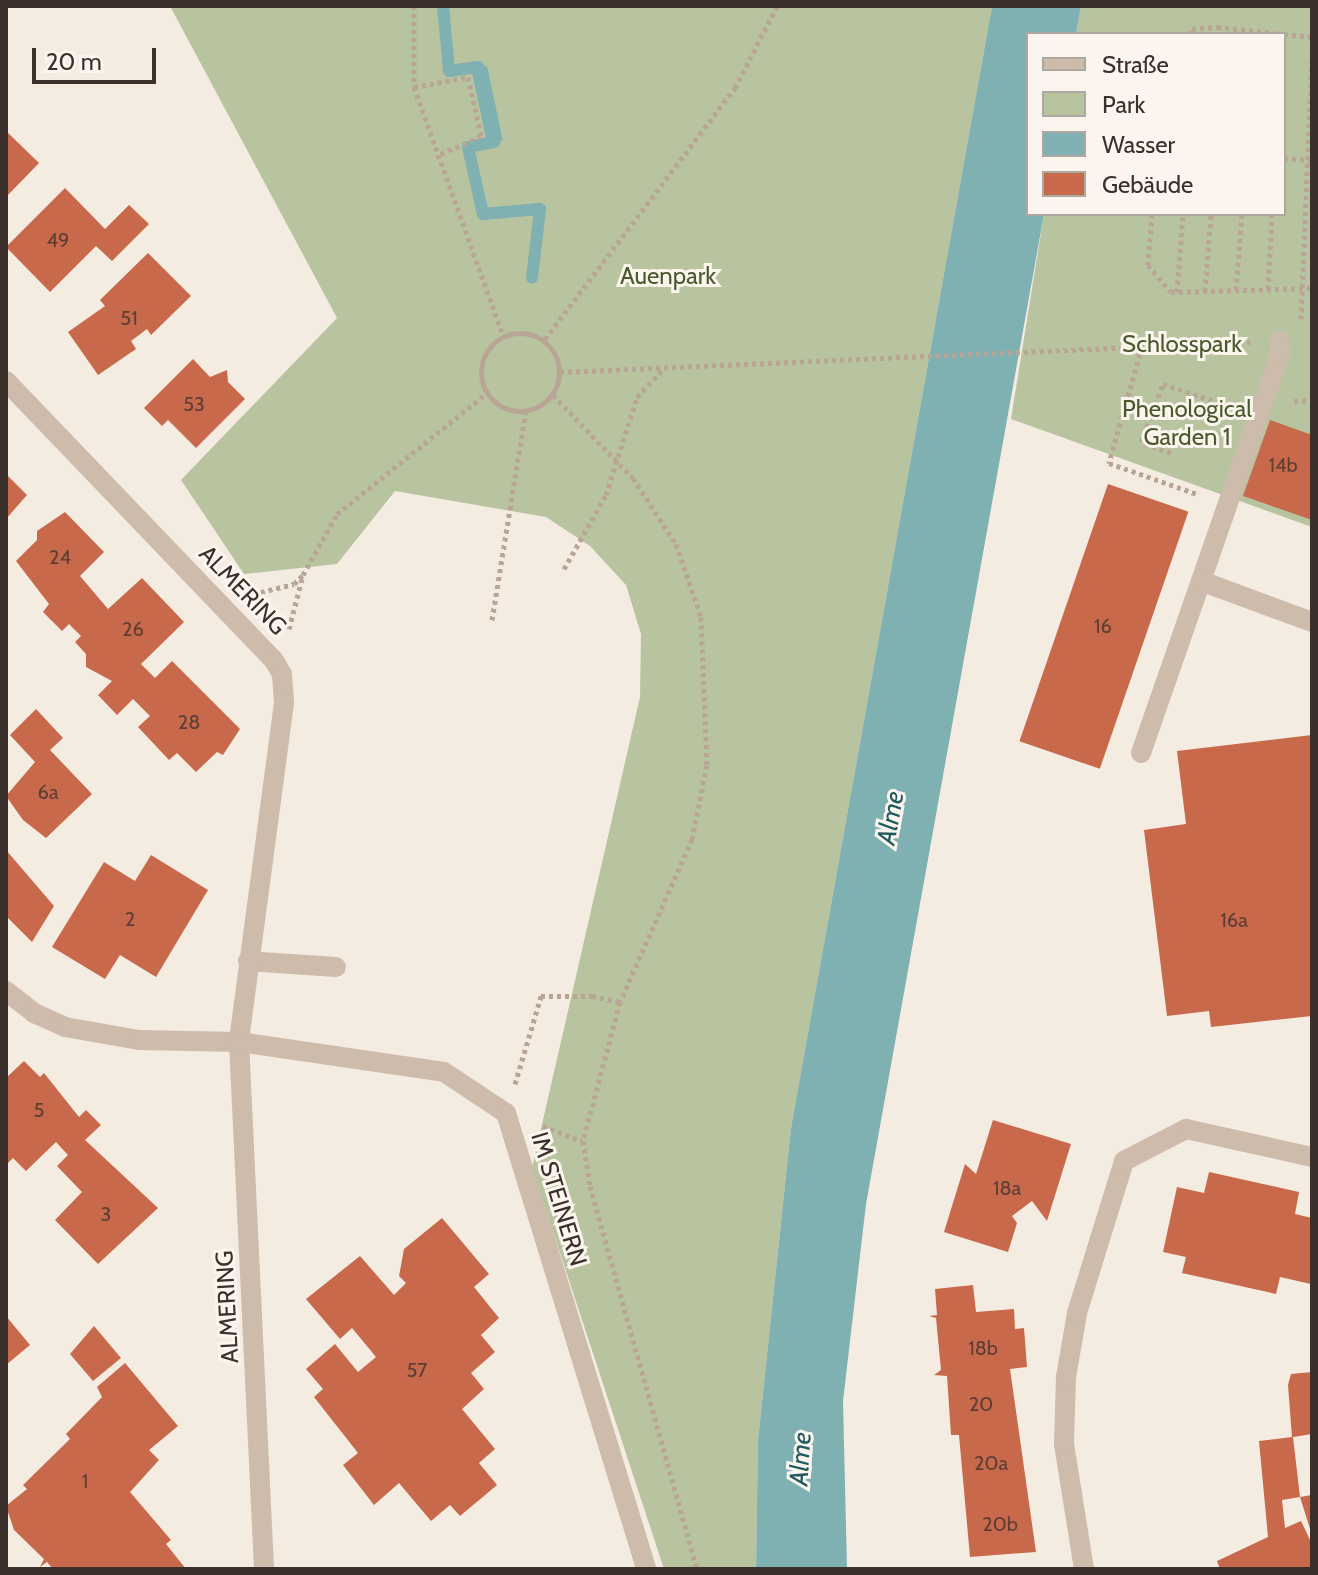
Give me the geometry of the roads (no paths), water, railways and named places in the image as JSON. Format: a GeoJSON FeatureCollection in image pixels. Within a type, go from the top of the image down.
{"type":"FeatureCollection","features":[{"type":"Feature","properties":{"kind":"street"},"geometry":{"type":"LineString","coordinates":[[1141,753],[1280,354],[1279,341]]}},
{"type":"Feature","properties":{"kind":"street","name":"ALMERING"},"geometry":{"type":"LineString","coordinates":[[6,381],[211,594],[282,674],[280,742],[239,1042],[264,1569]]}},
{"type":"Feature","properties":{"kind":"street"},"geometry":{"type":"LineString","coordinates":[[1201,581],[1312,622]]}},
{"type":"Feature","properties":{"kind":"street"},"geometry":{"type":"LineString","coordinates":[[248,961],[336,967]]}},
{"type":"Feature","properties":{"kind":"street"},"geometry":{"type":"LineString","coordinates":[[6,991],[34,1013],[65,1027],[139,1040],[239,1042]]}},
{"type":"Feature","properties":{"kind":"street","name":"IM STEINERN"},"geometry":{"type":"LineString","coordinates":[[239,1042],[444,1072],[506,1113],[646,1569]]}},
{"type":"Feature","properties":{"kind":"street"},"geometry":{"type":"LineString","coordinates":[[1084,1569],[1064,1444],[1066,1377],[1077,1313],[1124,1161],[1186,1129],[1312,1157]]}},
{"type":"Feature","properties":{"kind":"water","name":"Alme"},"geometry":{"type":"Polygon","coordinates":[[[992,6],[1081,6],[1076,32],[1026,32],[1026,216],[1044,216],[866,1204],[843,1401],[847,1569],[756,1569],[758,1440],[791,1128],[992,6]]]}},
{"type":"Feature","properties":{"kind":"water"},"geometry":{"type":"Polygon","coordinates":[[[487,66],[503,140],[487,144],[471,69],[487,66]]]}},
{"type":"Feature","properties":{"kind":"waterway"},"geometry":{"type":"LineString","coordinates":[[443,6],[449,71],[478,67],[481,82]]}},
{"type":"Feature","properties":{"kind":"waterway"},"geometry":{"type":"LineString","coordinates":[[491,127],[494,142],[468,147],[483,214],[540,209],[532,278]]}},
{"type":"Feature","properties":{"kind":"park label","name":"Auenpark"},"geometry":{"type":"Point","coordinates":[668,276]}},
{"type":"Feature","properties":{"kind":"park label","name":"Schlosspark"},"geometry":{"type":"Point","coordinates":[1182,344]}},
{"type":"Feature","properties":{"kind":"park label","name":"Phenological Garden 1"},"geometry":{"type":"Point","coordinates":[1187,423]}}]}
